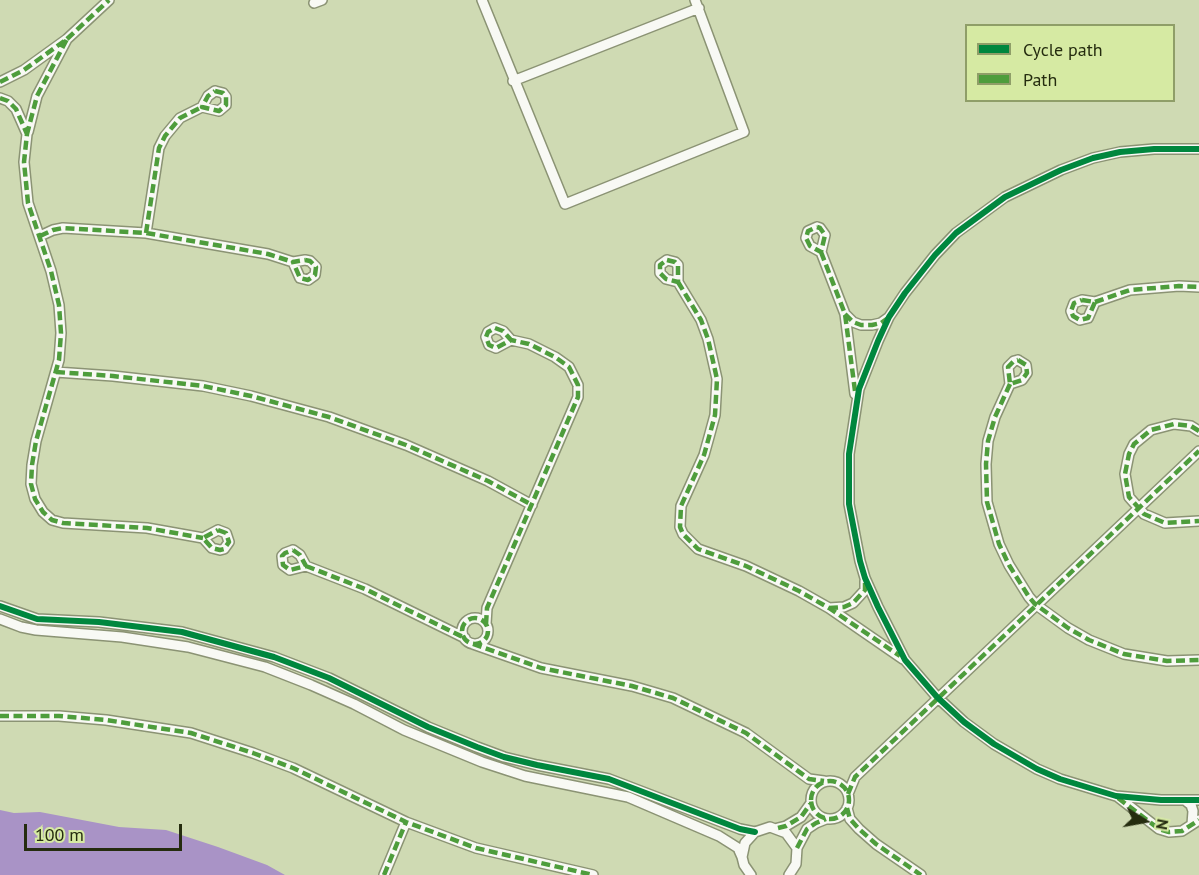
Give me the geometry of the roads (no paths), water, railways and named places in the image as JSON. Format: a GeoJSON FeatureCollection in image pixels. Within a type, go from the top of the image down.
{"type":"FeatureCollection","features":[{"type":"Feature","properties":{"kind":"street"},"geometry":{"type":"LineString","coordinates":[[0,82],[24,70],[68,39],[109,0]]}},
{"type":"Feature","properties":{"kind":"street"},"geometry":{"type":"LineString","coordinates":[[482,0],[513,81],[565,204],[744,132],[697,4],[513,81]]}},
{"type":"Feature","properties":{"kind":"street"},"geometry":{"type":"LineString","coordinates":[[68,39],[37,96],[27,134],[24,162],[28,203],[51,271],[61,333],[56,372],[36,441],[31,484],[35,498],[43,512],[52,520],[63,523],[147,528],[203,538]]}},
{"type":"Feature","properties":{"kind":"street"},"geometry":{"type":"LineString","coordinates":[[0,98],[8,101],[16,109],[27,134]]}},
{"type":"Feature","properties":{"kind":"street"},"geometry":{"type":"LineString","coordinates":[[146,233],[159,148],[165,136],[180,118],[202,107]]}},
{"type":"Feature","properties":{"kind":"street"},"geometry":{"type":"LineString","coordinates":[[1199,149],[1154,149],[1093,158],[1025,186],[1005,197],[956,233],[919,274],[890,317],[865,371],[856,408],[849,454],[849,504],[865,579],[905,660],[937,698],[994,744],[1060,779],[1116,796],[1199,800]]}},
{"type":"Feature","properties":{"kind":"street"},"geometry":{"type":"LineString","coordinates":[[40,236],[63,228],[146,233],[268,254],[293,262]]}},
{"type":"Feature","properties":{"kind":"street"},"geometry":{"type":"LineString","coordinates":[[821,252],[845,314],[853,366],[856,408]]}},
{"type":"Feature","properties":{"kind":"street"},"geometry":{"type":"LineString","coordinates":[[678,282],[701,320],[717,379],[715,415],[704,455],[681,506],[680,527],[683,534],[698,549],[747,566],[829,608],[905,660]]}},
{"type":"Feature","properties":{"kind":"street"},"geometry":{"type":"LineString","coordinates":[[1095,302],[1130,290],[1179,286],[1199,287]]}},
{"type":"Feature","properties":{"kind":"street"},"geometry":{"type":"LineString","coordinates":[[845,314],[861,325],[881,323],[890,317]]}},
{"type":"Feature","properties":{"kind":"street"},"geometry":{"type":"LineString","coordinates":[[469,641],[481,643],[480,624],[578,397],[578,385],[569,367],[529,344],[512,340]]}},
{"type":"Feature","properties":{"kind":"street"},"geometry":{"type":"LineString","coordinates":[[56,372],[203,386],[329,417],[406,445],[488,482],[532,505]]}},
{"type":"Feature","properties":{"kind":"street"},"geometry":{"type":"LineString","coordinates":[[1010,384],[995,417],[988,441],[987,502],[1004,554],[1035,604],[1089,640],[1124,654],[1167,661],[1199,660]]}},
{"type":"Feature","properties":{"kind":"street"},"geometry":{"type":"LineString","coordinates":[[1199,431],[1183,424],[1161,426],[1141,437],[1129,454],[1125,474],[1129,497],[1144,514],[1165,523],[1199,521]]}},
{"type":"Feature","properties":{"kind":"street"},"geometry":{"type":"LineString","coordinates":[[844,812],[855,777],[1199,451]]}},
{"type":"Feature","properties":{"kind":"street"},"geometry":{"type":"LineString","coordinates":[[306,566],[365,589],[469,641],[504,655],[561,673],[653,691],[694,706],[746,733],[808,779],[837,782],[855,777]]}},
{"type":"Feature","properties":{"kind":"street"},"geometry":{"type":"LineString","coordinates":[[829,608],[844,607],[854,603],[865,590],[865,579]]}},
{"type":"Feature","properties":{"kind":"street"},"geometry":{"type":"LineString","coordinates":[[0,606],[37,619],[128,625],[182,632],[274,657],[328,678],[428,727],[504,757],[609,779],[740,829],[755,832]]}},
{"type":"Feature","properties":{"kind":"street"},"geometry":{"type":"LineString","coordinates":[[0,619],[36,630],[123,637],[188,647],[265,667],[333,695],[404,730],[482,762],[525,776],[628,797],[719,836],[738,848],[744,865],[751,875]]}},
{"type":"Feature","properties":{"kind":"street"},"geometry":{"type":"LineString","coordinates":[[450,630],[480,624]]}},
{"type":"Feature","properties":{"kind":"street"},"geometry":{"type":"LineString","coordinates":[[469,641],[463,627],[480,624]]}},
{"type":"Feature","properties":{"kind":"street"},"geometry":{"type":"LineString","coordinates":[[480,624],[504,655]]}},
{"type":"Feature","properties":{"kind":"street"},"geometry":{"type":"LineString","coordinates":[[0,716],[106,720],[191,733],[293,768],[406,822],[476,848],[592,875]]}},
{"type":"Feature","properties":{"kind":"street"},"geometry":{"type":"LineString","coordinates":[[808,779],[816,813],[826,819]]}},
{"type":"Feature","properties":{"kind":"street"},"geometry":{"type":"LineString","coordinates":[[777,828],[794,823],[801,817],[814,788],[824,781]]}},
{"type":"Feature","properties":{"kind":"street"},"geometry":{"type":"LineString","coordinates":[[837,782],[848,794]]}},
{"type":"Feature","properties":{"kind":"street"},"geometry":{"type":"LineString","coordinates":[[1116,796],[1159,830],[1169,832],[1182,831],[1196,822],[1191,804],[1186,801]]}},
{"type":"Feature","properties":{"kind":"street"},"geometry":{"type":"LineString","coordinates":[[791,874],[796,864],[797,848],[807,830],[816,823],[844,812]]}},
{"type":"Feature","properties":{"kind":"street"},"geometry":{"type":"LineString","coordinates":[[844,812],[876,844],[921,875]]}},
{"type":"Feature","properties":{"kind":"street"},"geometry":{"type":"LineString","coordinates":[[384,875],[406,822]]}},
{"type":"Feature","properties":{"kind":"street"},"geometry":{"type":"LineString","coordinates":[[742,857],[745,843],[755,832],[770,827],[786,833],[797,848]]}}]}
